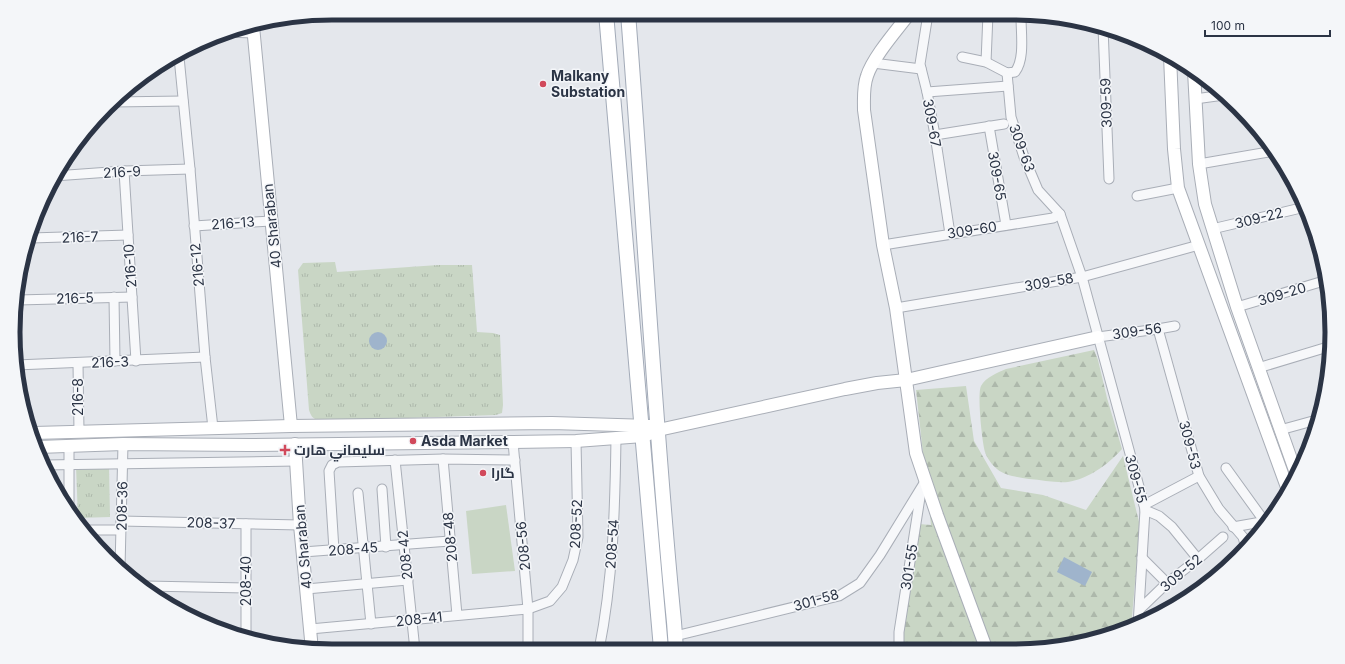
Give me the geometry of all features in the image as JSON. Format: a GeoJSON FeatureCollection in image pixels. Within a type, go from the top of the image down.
{"type":"FeatureCollection","features":[{"type":"Feature","properties":{"kind":"main road"},"geometry":{"type":"LineString","coordinates":[[607,20],[660,644]]}},
{"type":"Feature","properties":{"kind":"main road"},"geometry":{"type":"LineString","coordinates":[[629,20],[675,643]]}},
{"type":"Feature","properties":{"kind":"main road"},"geometry":{"type":"LineString","coordinates":[[905,20],[873,63],[867,76],[864,90],[864,110],[883,245],[896,308],[916,452],[924,483],[984,644]]}},
{"type":"Feature","properties":{"kind":"main road","name":"40 Sharaban"},"geometry":{"type":"LineString","coordinates":[[253,30],[291,426]]}},
{"type":"Feature","properties":{"kind":"main road"},"geometry":{"type":"LineString","coordinates":[[1170,63],[1174,149],[1178,188],[1286,483]]}},
{"type":"Feature","properties":{"kind":"main road"},"geometry":{"type":"LineString","coordinates":[[611,78],[616,83],[625,84],[633,75]]}},
{"type":"Feature","properties":{"kind":"main road"},"geometry":{"type":"LineString","coordinates":[[1195,79],[1199,164],[1204,197],[1212,229],[1237,307],[1294,468]]}},
{"type":"Feature","properties":{"kind":"main road"},"geometry":{"type":"LineString","coordinates":[[614,115],[619,111],[625,110],[636,114]]}},
{"type":"Feature","properties":{"kind":"main road"},"geometry":{"type":"LineString","coordinates":[[42,447],[123,444],[249,445],[513,442],[576,441],[616,438],[642,431],[659,429],[845,389],[877,383],[906,380],[1098,336]]}},
{"type":"Feature","properties":{"kind":"main road"},"geometry":{"type":"LineString","coordinates":[[37,433],[291,426],[552,423],[642,431]]}},
{"type":"Feature","properties":{"kind":"main road"},"geometry":{"type":"LineString","coordinates":[[436,424],[436,443]]}},
{"type":"Feature","properties":{"kind":"main road","name":"40 Sharaban"},"geometry":{"type":"LineString","coordinates":[[295,444],[300,525],[311,643]]}},
{"type":"Feature","properties":{"kind":"street","name":"309-67"},"geometry":{"type":"LineString","coordinates":[[927,20],[920,64],[935,135],[950,234]]}},
{"type":"Feature","properties":{"kind":"street"},"geometry":{"type":"LineString","coordinates":[[986,62],[988,20]]}},
{"type":"Feature","properties":{"kind":"street"},"geometry":{"type":"LineString","coordinates":[[962,57],[986,62],[1011,72],[1020,66],[1021,20]]}},
{"type":"Feature","properties":{"kind":"street","name":"309-59"},"geometry":{"type":"LineString","coordinates":[[1103,34],[1109,179]]}},
{"type":"Feature","properties":{"kind":"street","name":"216-12"},"geometry":{"type":"LineString","coordinates":[[179,60],[190,169],[205,357],[213,428]]}},
{"type":"Feature","properties":{"kind":"street"},"geometry":{"type":"LineString","coordinates":[[873,63],[921,69]]}},
{"type":"Feature","properties":{"kind":"street","name":"309-63"},"geometry":{"type":"LineString","coordinates":[[1011,72],[1008,86],[1011,118],[1024,157],[1038,190],[1060,214]]}},
{"type":"Feature","properties":{"kind":"street"},"geometry":{"type":"LineString","coordinates":[[927,92],[1008,86]]}},
{"type":"Feature","properties":{"kind":"street"},"geometry":{"type":"LineString","coordinates":[[1196,99],[1218,96]]}},
{"type":"Feature","properties":{"kind":"street"},"geometry":{"type":"LineString","coordinates":[[121,102],[183,102]]}},
{"type":"Feature","properties":{"kind":"street"},"geometry":{"type":"LineString","coordinates":[[935,135],[1004,124]]}},
{"type":"Feature","properties":{"kind":"street","name":"309-65"},"geometry":{"type":"LineString","coordinates":[[989,126],[1006,225]]}},
{"type":"Feature","properties":{"kind":"street"},"geometry":{"type":"LineString","coordinates":[[1199,164],[1268,152]]}},
{"type":"Feature","properties":{"kind":"street","name":"216-9"},"geometry":{"type":"LineString","coordinates":[[62,175],[124,171],[190,169]]}},
{"type":"Feature","properties":{"kind":"street","name":"216-10"},"geometry":{"type":"LineString","coordinates":[[124,171],[136,361]]}},
{"type":"Feature","properties":{"kind":"street"},"geometry":{"type":"LineString","coordinates":[[1136,196],[1178,188]]}},
{"type":"Feature","properties":{"kind":"street","name":"309-22"},"geometry":{"type":"LineString","coordinates":[[1212,229],[1299,208]]}},
{"type":"Feature","properties":{"kind":"street","name":"309-60"},"geometry":{"type":"LineString","coordinates":[[883,245],[1053,218],[1060,214]]}},
{"type":"Feature","properties":{"kind":"street","name":"309-55"},"geometry":{"type":"LineString","coordinates":[[1060,214],[1082,277],[1144,507],[1139,617]]}},
{"type":"Feature","properties":{"kind":"street","name":"216-13"},"geometry":{"type":"LineString","coordinates":[[194,226],[272,220]]}},
{"type":"Feature","properties":{"kind":"street","name":"216-7"},"geometry":{"type":"LineString","coordinates":[[35,238],[128,235]]}},
{"type":"Feature","properties":{"kind":"street","name":"309-58"},"geometry":{"type":"LineString","coordinates":[[896,308],[1082,277],[1199,245]]}},
{"type":"Feature","properties":{"kind":"street","name":"309-20"},"geometry":{"type":"LineString","coordinates":[[1237,307],[1321,282]]}},
{"type":"Feature","properties":{"kind":"street"},"geometry":{"type":"LineString","coordinates":[[114,297],[115,361]]}},
{"type":"Feature","properties":{"kind":"street","name":"216-5"},"geometry":{"type":"LineString","coordinates":[[22,300],[132,297]]}},
{"type":"Feature","properties":{"kind":"street","name":"309-56"},"geometry":{"type":"LineString","coordinates":[[1098,336],[1175,326]]}},
{"type":"Feature","properties":{"kind":"street","name":"309-53"},"geometry":{"type":"LineString","coordinates":[[1158,329],[1198,476],[1219,509],[1243,537],[1244,542]]}},
{"type":"Feature","properties":{"kind":"street"},"geometry":{"type":"LineString","coordinates":[[1258,368],[1324,348]]}},
{"type":"Feature","properties":{"kind":"street","name":"216-3"},"geometry":{"type":"LineString","coordinates":[[22,364],[136,361],[205,357]]}},
{"type":"Feature","properties":{"kind":"street","name":"216-8"},"geometry":{"type":"LineString","coordinates":[[78,363],[79,432]]}},
{"type":"Feature","properties":{"kind":"street"},"geometry":{"type":"LineString","coordinates":[[1280,430],[1311,421]]}},
{"type":"Feature","properties":{"kind":"street","name":"208-54"},"geometry":{"type":"LineString","coordinates":[[600,644],[605,620],[613,555],[616,438]]}},
{"type":"Feature","properties":{"kind":"street","name":"208-52"},"geometry":{"type":"LineString","coordinates":[[528,608],[550,601],[562,587],[573,560],[578,537],[576,441]]}},
{"type":"Feature","properties":{"kind":"street","name":"208-56"},"geometry":{"type":"LineString","coordinates":[[513,442],[528,608],[528,644]]}},
{"type":"Feature","properties":{"kind":"street"},"geometry":{"type":"LineString","coordinates":[[366,443],[378,460]]}},
{"type":"Feature","properties":{"kind":"street","name":"208-36"},"geometry":{"type":"LineString","coordinates":[[120,562],[123,444]]}},
{"type":"Feature","properties":{"kind":"street"},"geometry":{"type":"LineString","coordinates":[[69,446],[69,499]]}},
{"type":"Feature","properties":{"kind":"street"},"geometry":{"type":"LineString","coordinates":[[334,550],[329,471],[332,465],[338,462],[443,459],[515,460]]}},
{"type":"Feature","properties":{"kind":"street","name":"208-48"},"geometry":{"type":"LineString","coordinates":[[443,459],[457,615]]}},
{"type":"Feature","properties":{"kind":"street","name":"208-42"},"geometry":{"type":"LineString","coordinates":[[395,460],[414,644]]}},
{"type":"Feature","properties":{"kind":"street"},"geometry":{"type":"LineString","coordinates":[[50,465],[296,461]]}},
{"type":"Feature","properties":{"kind":"street"},"geometry":{"type":"LineString","coordinates":[[1226,468],[1264,518]]}},
{"type":"Feature","properties":{"kind":"street"},"geometry":{"type":"LineString","coordinates":[[1198,476],[1144,507],[1159,516],[1172,527],[1198,559]]}},
{"type":"Feature","properties":{"kind":"street","name":"301-58"},"geometry":{"type":"LineString","coordinates":[[675,643],[839,596],[860,584],[880,555],[924,483]]}},
{"type":"Feature","properties":{"kind":"street","name":"301-55"},"geometry":{"type":"LineString","coordinates":[[899,644],[898,632],[924,483]]}},
{"type":"Feature","properties":{"kind":"street"},"geometry":{"type":"LineString","coordinates":[[382,489],[386,547]]}},
{"type":"Feature","properties":{"kind":"street"},"geometry":{"type":"LineString","coordinates":[[358,493],[371,624]]}},
{"type":"Feature","properties":{"kind":"street"},"geometry":{"type":"LineString","coordinates":[[1234,527],[1261,522]]}},
{"type":"Feature","properties":{"kind":"street","name":"208-40"},"geometry":{"type":"LineString","coordinates":[[246,524],[246,631]]}},
{"type":"Feature","properties":{"kind":"street","name":"208-37"},"geometry":{"type":"LineString","coordinates":[[90,530],[121,525],[300,525]]}},
{"type":"Feature","properties":{"kind":"street","name":"309-52"},"geometry":{"type":"LineString","coordinates":[[1140,609],[1167,583],[1223,537]]}},
{"type":"Feature","properties":{"kind":"street","name":"208-45"},"geometry":{"type":"LineString","coordinates":[[303,552],[386,547],[450,541]]}},
{"type":"Feature","properties":{"kind":"street"},"geometry":{"type":"LineString","coordinates":[[1142,558],[1167,583]]}},
{"type":"Feature","properties":{"kind":"street"},"geometry":{"type":"LineString","coordinates":[[306,589],[408,580]]}},
{"type":"Feature","properties":{"kind":"street"},"geometry":{"type":"LineString","coordinates":[[151,586],[246,588]]}},
{"type":"Feature","properties":{"kind":"street","name":"208-41"},"geometry":{"type":"LineString","coordinates":[[310,629],[528,608]]}},
{"type":"Feature","properties":{"kind":"green space"},"geometry":{"type":"Polygon","coordinates":[[[335,262],[337,272],[438,265],[472,265],[477,332],[500,335],[503,405],[502,413],[496,415],[319,421],[313,418],[309,410],[298,270],[303,263],[335,262]]]}},
{"type":"Feature","properties":{"kind":"green space"},"geometry":{"type":"Polygon","coordinates":[[[1094,350],[1122,449],[1098,470],[1083,478],[1068,482],[1053,482],[1016,477],[1008,475],[993,466],[985,452],[980,418],[980,391],[983,383],[992,376],[1006,369],[1094,350]]]}},
{"type":"Feature","properties":{"kind":"green space"},"geometry":{"type":"Polygon","coordinates":[[[966,386],[974,441],[1001,488],[1043,495],[1086,510],[1123,456],[1140,526],[1132,620],[1094,633],[1054,641],[1013,644],[904,644],[904,615],[919,524],[931,525],[916,390],[966,386]]]}},
{"type":"Feature","properties":{"kind":"green space"},"geometry":{"type":"Polygon","coordinates":[[[109,465],[110,517],[81,518],[78,512],[76,466],[109,465]]]}},
{"type":"Feature","properties":{"kind":"green space"},"geometry":{"type":"Polygon","coordinates":[[[506,505],[515,571],[472,574],[466,511],[506,505]]]}},
{"type":"Feature","properties":{"kind":"water"},"geometry":{"type":"Polygon","coordinates":[[[378,332],[384,335],[387,341],[384,347],[378,350],[372,347],[369,341],[372,335],[378,332]]]}},
{"type":"Feature","properties":{"kind":"water"},"geometry":{"type":"Polygon","coordinates":[[[1064,557],[1092,572],[1085,586],[1057,572],[1064,557]]]}},
{"type":"Feature","properties":{"kind":"place","name":"Malkany Substation"},"geometry":{"type":"Point","coordinates":[543,84]}},
{"type":"Feature","properties":{"kind":"place","name":"Asda Market"},"geometry":{"type":"Point","coordinates":[413,441]}},
{"type":"Feature","properties":{"kind":"place","name":"سليماني هارت"},"geometry":{"type":"Point","coordinates":[285,450]}},
{"type":"Feature","properties":{"kind":"place","name":"گارا"},"geometry":{"type":"Point","coordinates":[483,473]}}]}
